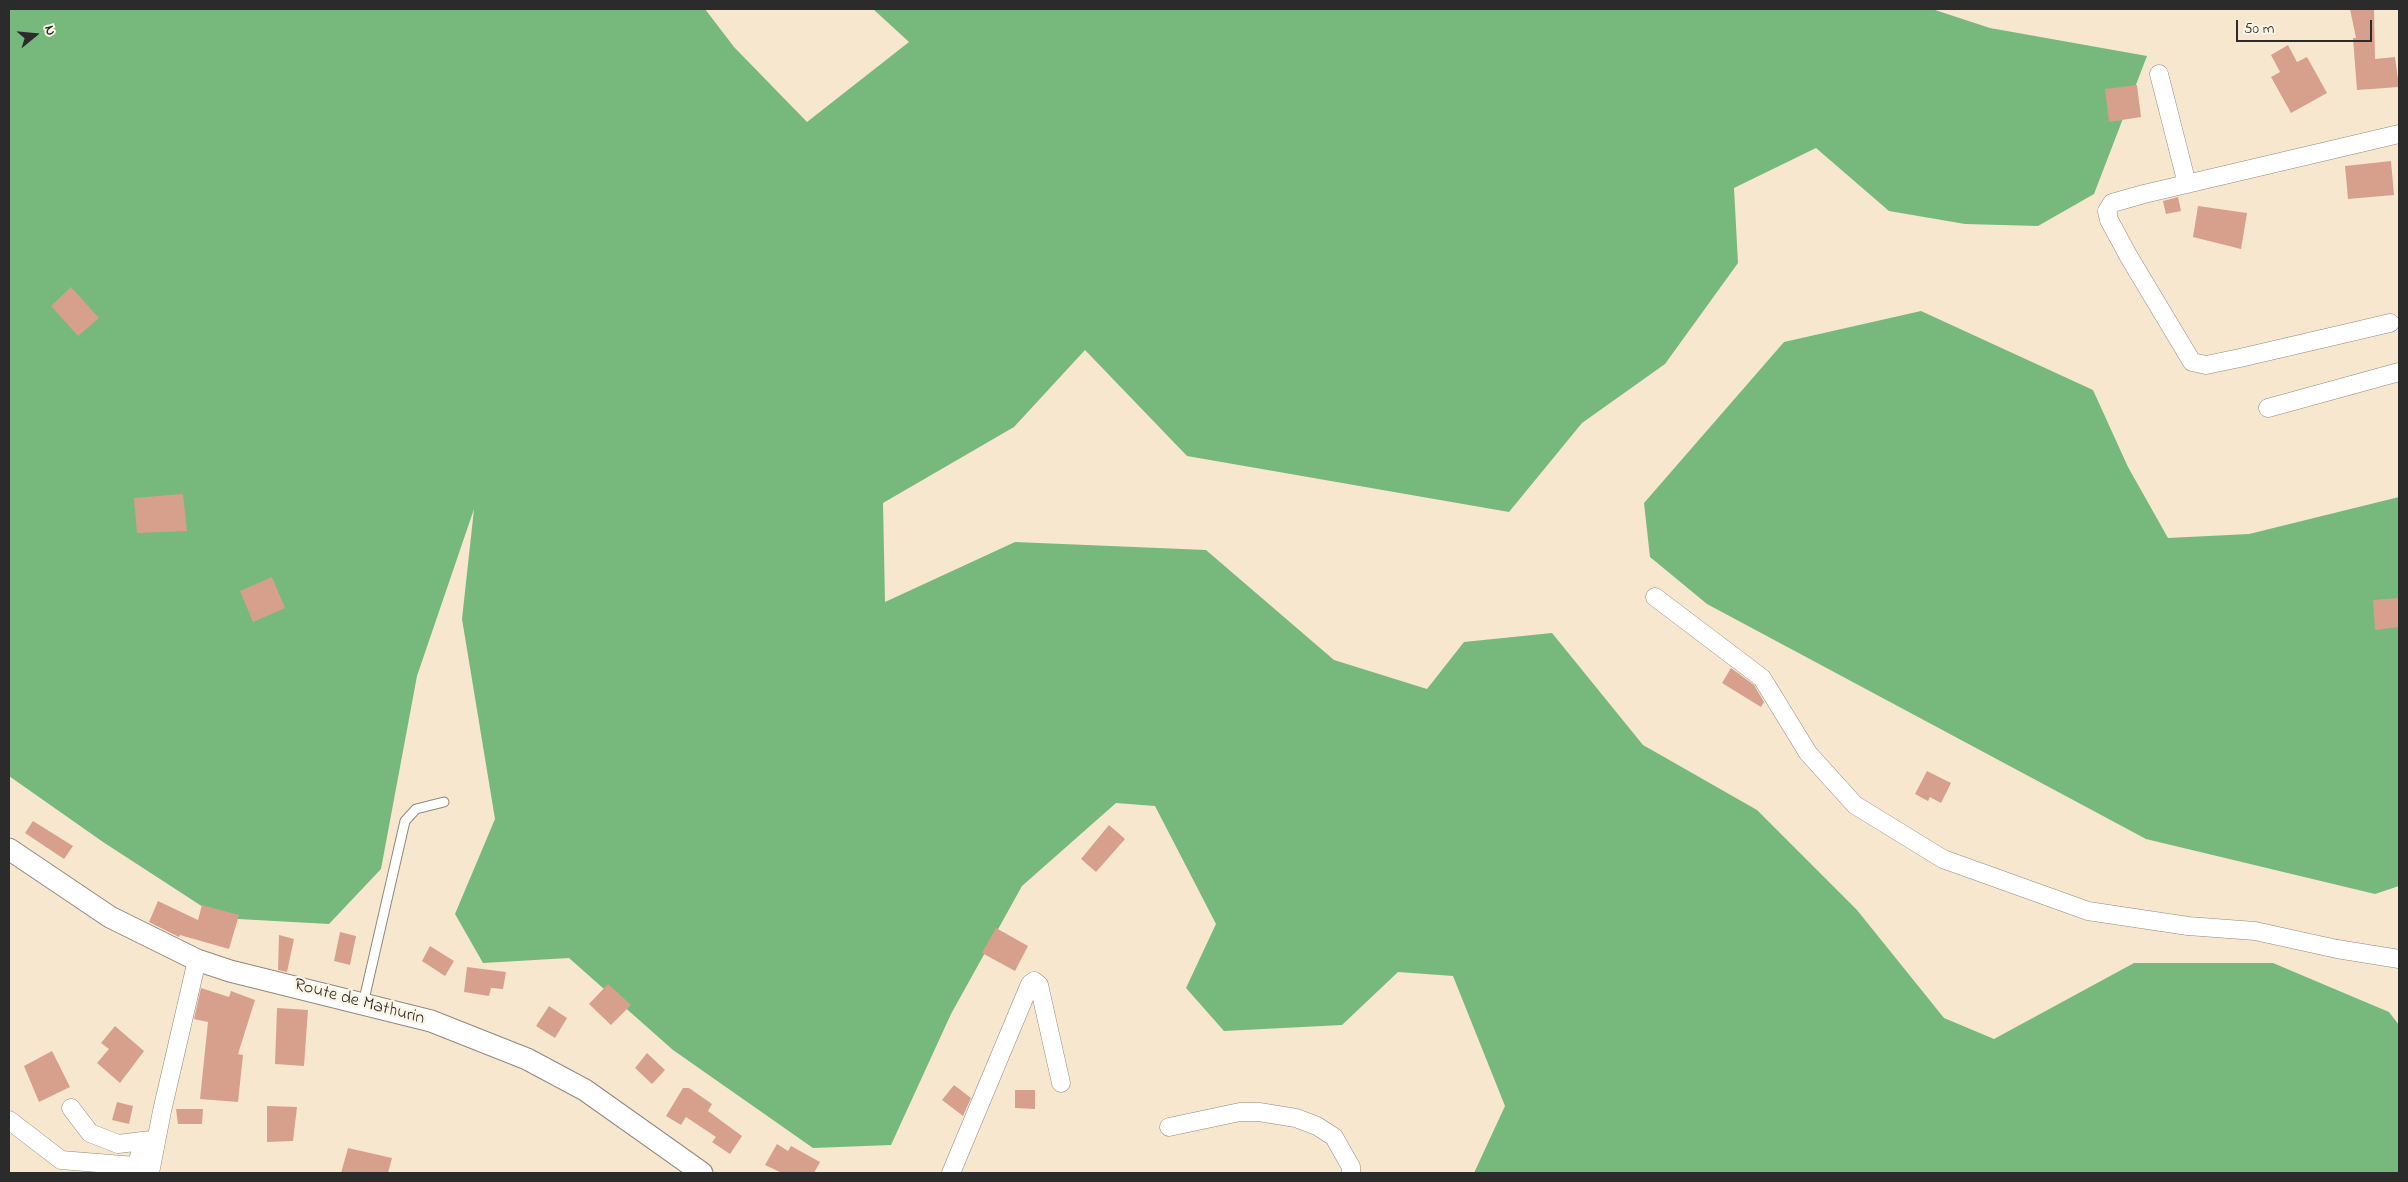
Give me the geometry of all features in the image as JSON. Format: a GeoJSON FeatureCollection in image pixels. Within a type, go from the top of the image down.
{"type":"FeatureCollection","features":[{"type":"Feature","properties":{"kind":"street"},"geometry":{"type":"LineString","coordinates":[[2159,74],[2187,184]]}},
{"type":"Feature","properties":{"kind":"street"},"geometry":{"type":"LineString","coordinates":[[2390,322],[2300,346],[2223,362],[2206,365],[2192,362],[2129,257],[2109,220],[2107,211],[2112,204],[2187,184],[2399,134]]}},
{"type":"Feature","properties":{"kind":"street"},"geometry":{"type":"LineString","coordinates":[[2268,408],[2399,372]]}},
{"type":"Feature","properties":{"kind":"street"},"geometry":{"type":"LineString","coordinates":[[1656,597],[1762,678],[1808,753],[1855,805],[1943,859],[2088,911],[2188,926],[2255,931],[2337,949],[2399,959]]}},
{"type":"Feature","properties":{"kind":"street","name":"Route de Mathurin"},"geometry":{"type":"LineString","coordinates":[[9,849],[110,917],[196,960],[230,971],[431,1021],[527,1059],[585,1090],[702,1173]]}},
{"type":"Feature","properties":{"kind":"street"},"geometry":{"type":"LineString","coordinates":[[150,1173],[149,1141],[196,960]]}},
{"type":"Feature","properties":{"kind":"street"},"geometry":{"type":"LineString","coordinates":[[951,1173],[1030,984],[1034,981],[1040,984],[1061,1083]]}},
{"type":"Feature","properties":{"kind":"street"},"geometry":{"type":"LineString","coordinates":[[71,1108],[90,1133],[118,1144],[149,1141]]}},
{"type":"Feature","properties":{"kind":"street"},"geometry":{"type":"LineString","coordinates":[[1169,1127],[1240,1112],[1259,1112],[1296,1118],[1317,1126],[1334,1137],[1351,1167],[1351,1173]]}},
{"type":"Feature","properties":{"kind":"street"},"geometry":{"type":"LineString","coordinates":[[9,1120],[61,1160],[135,1166],[149,1141]]}},
{"type":"Feature","properties":{"kind":"lane"},"geometry":{"type":"LineString","coordinates":[[363,1004],[405,822],[416,809],[444,802]]}},
{"type":"Feature","properties":{"kind":"green space"},"geometry":{"type":"Polygon","coordinates":[[[9,9],[705,9],[734,47],[807,122],[909,42],[873,9],[1932,9],[1990,28],[2147,56],[2094,194],[2038,226],[1965,224],[1889,211],[1816,148],[1734,188],[1738,263],[1665,364],[1582,423],[1509,512],[1187,456],[1085,350],[1014,427],[883,503],[885,602],[1015,542],[1206,550],[1334,660],[1427,689],[1464,642],[1552,633],[1643,745],[1757,810],[1857,910],[1944,1018],[1994,1039],[2134,963],[2273,963],[2389,1012],[2399,1025],[2399,1173],[1474,1173],[1505,1106],[1453,976],[1398,972],[1342,1025],[1224,1031],[1186,988],[1216,924],[1155,806],[1116,803],[1022,886],[951,1014],[891,1145],[813,1148],[673,1050],[569,958],[483,963],[455,914],[495,819],[462,619],[474,509],[417,676],[381,869],[329,924],[220,918],[103,842],[9,776],[9,9]]]}},
{"type":"Feature","properties":{"kind":"green space"},"geometry":{"type":"Polygon","coordinates":[[[1921,311],[2093,390],[2128,467],[2168,538],[2249,534],[2399,497],[2399,886],[2375,894],[2146,839],[1707,604],[1650,557],[1644,503],[1784,342],[1921,311]]]}},
{"type":"Feature","properties":{"kind":"building"},"geometry":{"type":"Polygon","coordinates":[[[2350,9],[2374,9],[2375,59],[2395,57],[2399,87],[2357,90],[2353,38],[2356,38],[2350,9]]]}},
{"type":"Feature","properties":{"kind":"building"},"geometry":{"type":"Polygon","coordinates":[[[2288,45],[2297,62],[2307,57],[2327,93],[2291,113],[2271,77],[2280,72],[2271,55],[2288,45]]]}},
{"type":"Feature","properties":{"kind":"building"},"geometry":{"type":"Polygon","coordinates":[[[2137,85],[2141,117],[2109,122],[2105,89],[2137,85]]]}},
{"type":"Feature","properties":{"kind":"building"},"geometry":{"type":"Polygon","coordinates":[[[2391,161],[2394,195],[2348,199],[2345,166],[2391,161]]]}},
{"type":"Feature","properties":{"kind":"building"},"geometry":{"type":"Polygon","coordinates":[[[2178,197],[2181,211],[2166,214],[2163,201],[2178,197]]]}},
{"type":"Feature","properties":{"kind":"building"},"geometry":{"type":"Polygon","coordinates":[[[2198,206],[2247,213],[2241,249],[2193,237],[2198,206]]]}},
{"type":"Feature","properties":{"kind":"building"},"geometry":{"type":"Polygon","coordinates":[[[71,287],[99,318],[78,336],[51,306],[71,287]]]}},
{"type":"Feature","properties":{"kind":"building"},"geometry":{"type":"Polygon","coordinates":[[[183,494],[187,531],[137,533],[134,498],[183,494]]]}},
{"type":"Feature","properties":{"kind":"building"},"geometry":{"type":"Polygon","coordinates":[[[272,577],[285,608],[253,622],[240,591],[272,577]]]}},
{"type":"Feature","properties":{"kind":"building"},"geometry":{"type":"Polygon","coordinates":[[[2399,598],[2399,627],[2375,630],[2373,600],[2399,598]]]}},
{"type":"Feature","properties":{"kind":"building"},"geometry":{"type":"Polygon","coordinates":[[[1731,668],[1754,685],[1764,702],[1761,707],[1722,683],[1731,668]]]}},
{"type":"Feature","properties":{"kind":"building"},"geometry":{"type":"Polygon","coordinates":[[[1927,771],[1951,783],[1941,803],[1930,797],[1928,801],[1915,794],[1927,771]]]}},
{"type":"Feature","properties":{"kind":"building"},"geometry":{"type":"Polygon","coordinates":[[[33,821],[73,846],[64,859],[25,833],[33,821]]]}},
{"type":"Feature","properties":{"kind":"building"},"geometry":{"type":"Polygon","coordinates":[[[1109,825],[1125,839],[1096,872],[1081,859],[1109,825]]]}},
{"type":"Feature","properties":{"kind":"building"},"geometry":{"type":"Polygon","coordinates":[[[158,901],[198,920],[202,905],[239,915],[229,949],[180,935],[179,937],[149,922],[158,901]]]}},
{"type":"Feature","properties":{"kind":"building"},"geometry":{"type":"Polygon","coordinates":[[[996,928],[1028,946],[1015,971],[982,953],[996,928]]]}},
{"type":"Feature","properties":{"kind":"building"},"geometry":{"type":"Polygon","coordinates":[[[340,932],[356,936],[350,965],[334,961],[340,932]]]}},
{"type":"Feature","properties":{"kind":"building"},"geometry":{"type":"Polygon","coordinates":[[[279,935],[294,939],[287,972],[278,970],[279,935]]]}},
{"type":"Feature","properties":{"kind":"building"},"geometry":{"type":"Polygon","coordinates":[[[430,946],[454,961],[445,976],[422,961],[430,946]]]}},
{"type":"Feature","properties":{"kind":"building"},"geometry":{"type":"Polygon","coordinates":[[[467,967],[506,972],[503,989],[491,988],[489,996],[464,992],[467,967]]]}},
{"type":"Feature","properties":{"kind":"building"},"geometry":{"type":"Polygon","coordinates":[[[608,984],[631,1005],[611,1025],[589,1004],[608,984]]]}},
{"type":"Feature","properties":{"kind":"building"},"geometry":{"type":"Polygon","coordinates":[[[201,988],[229,997],[231,991],[255,1000],[238,1054],[243,1055],[238,1102],[200,1099],[208,1022],[194,1019],[201,988]]]}},
{"type":"Feature","properties":{"kind":"building"},"geometry":{"type":"Polygon","coordinates":[[[549,1006],[567,1018],[555,1038],[536,1026],[549,1006]]]}},
{"type":"Feature","properties":{"kind":"building"},"geometry":{"type":"Polygon","coordinates":[[[277,1008],[308,1010],[304,1066],[275,1064],[277,1008]]]}},
{"type":"Feature","properties":{"kind":"building"},"geometry":{"type":"Polygon","coordinates":[[[115,1026],[144,1051],[120,1083],[97,1063],[109,1049],[101,1043],[115,1026]]]}},
{"type":"Feature","properties":{"kind":"building"},"geometry":{"type":"Polygon","coordinates":[[[52,1051],[70,1087],[39,1102],[24,1066],[52,1051]]]}},
{"type":"Feature","properties":{"kind":"building"},"geometry":{"type":"Polygon","coordinates":[[[647,1053],[665,1070],[652,1084],[635,1068],[647,1053]]]}},
{"type":"Feature","properties":{"kind":"building"},"geometry":{"type":"Polygon","coordinates":[[[954,1085],[971,1098],[963,1116],[942,1100],[954,1085]]]}},
{"type":"Feature","properties":{"kind":"building"},"geometry":{"type":"Polygon","coordinates":[[[683,1088],[689,1088],[712,1104],[708,1111],[742,1136],[730,1154],[712,1142],[716,1137],[686,1117],[681,1125],[666,1116],[683,1088]]]}},
{"type":"Feature","properties":{"kind":"building"},"geometry":{"type":"Polygon","coordinates":[[[1015,1090],[1035,1090],[1035,1109],[1015,1108],[1015,1090]]]}},
{"type":"Feature","properties":{"kind":"building"},"geometry":{"type":"Polygon","coordinates":[[[117,1102],[133,1106],[129,1124],[112,1120],[117,1102]]]}},
{"type":"Feature","properties":{"kind":"building"},"geometry":{"type":"Polygon","coordinates":[[[267,1106],[297,1107],[293,1141],[267,1142],[267,1106]]]}},
{"type":"Feature","properties":{"kind":"building"},"geometry":{"type":"Polygon","coordinates":[[[176,1109],[203,1109],[202,1124],[178,1124],[176,1109]]]}},
{"type":"Feature","properties":{"kind":"building"},"geometry":{"type":"Polygon","coordinates":[[[777,1144],[788,1151],[791,1146],[820,1162],[814,1173],[782,1173],[765,1165],[777,1144]]]}},
{"type":"Feature","properties":{"kind":"building"},"geometry":{"type":"Polygon","coordinates":[[[348,1148],[392,1158],[388,1173],[341,1173],[348,1148]]]}}]}
